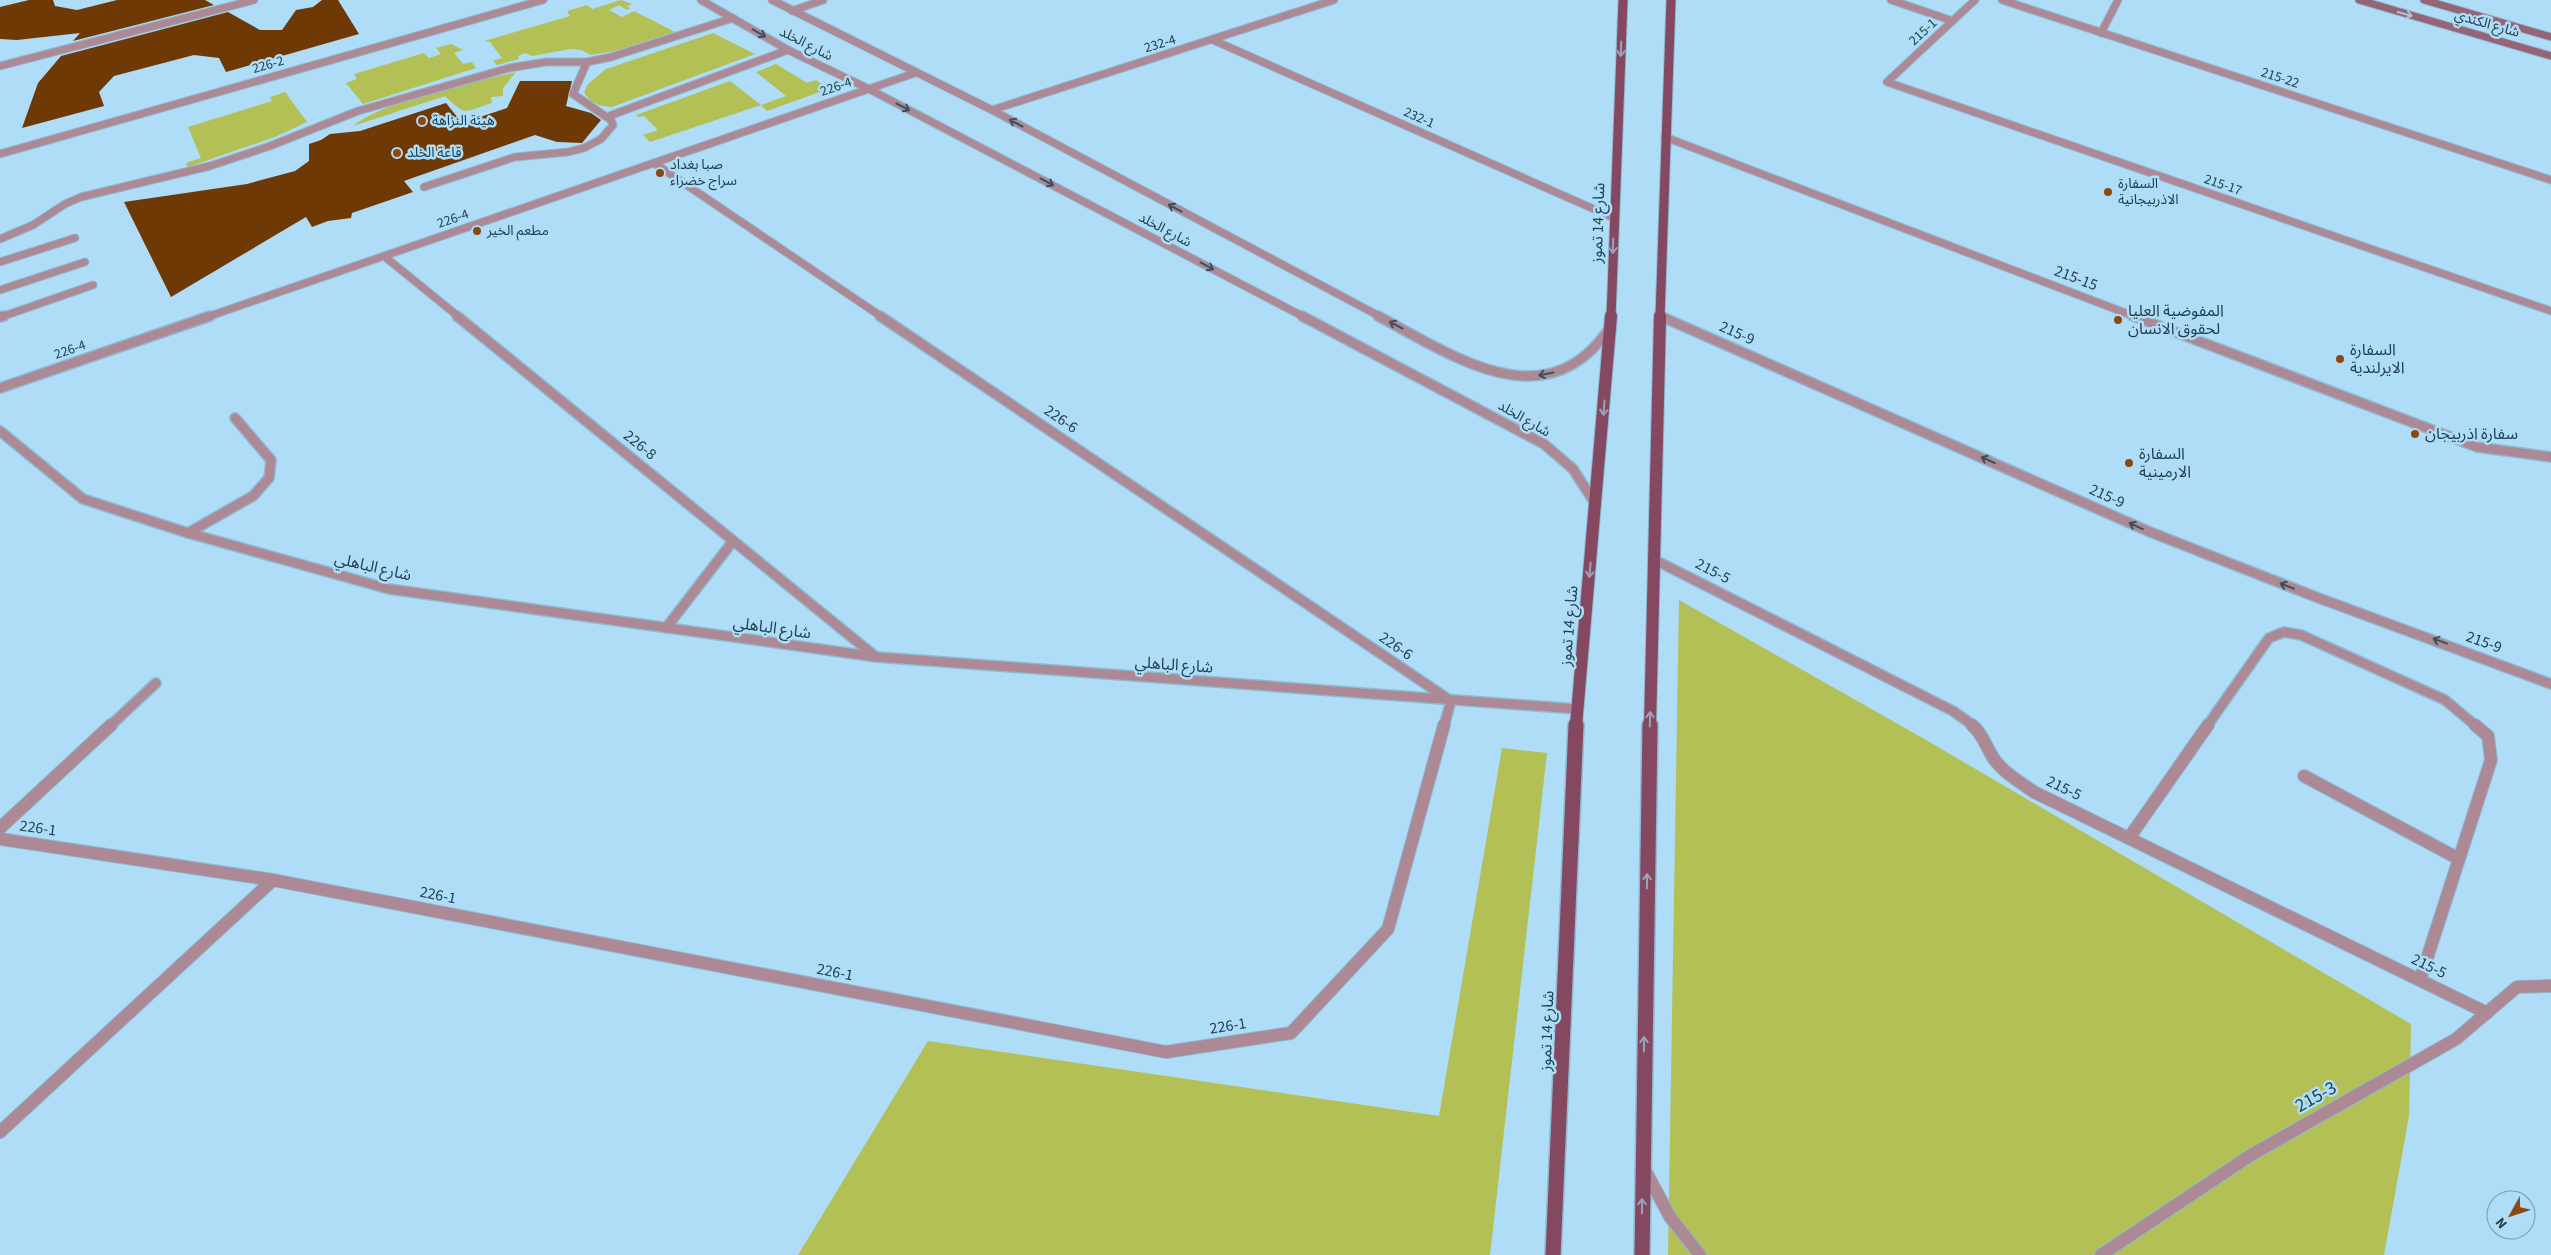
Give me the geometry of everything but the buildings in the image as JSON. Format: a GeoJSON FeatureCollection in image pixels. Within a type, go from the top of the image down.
{"type":"FeatureCollection","features":[{"type":"Feature","properties":{"kind":"main road","name":"شارع 14 تموز"},"geometry":{"type":"LineString","coordinates":[[1553,1255],[1577,709],[1611,326],[1623,0]]}},
{"type":"Feature","properties":{"kind":"main road"},"geometry":{"type":"LineString","coordinates":[[1642,1255],[1653,559],[1665,137],[1671,0]]}},
{"type":"Feature","properties":{"kind":"street"},"geometry":{"type":"LineString","coordinates":[[0,66],[254,0]]}},
{"type":"Feature","properties":{"kind":"street","name":"226-2"},"geometry":{"type":"LineString","coordinates":[[0,154],[542,0]]}},
{"type":"Feature","properties":{"kind":"street","name":"شارع الخلد"},"geometry":{"type":"LineString","coordinates":[[701,0],[788,50],[869,89],[1525,432],[1554,450],[1568,463],[1582,479],[1596,506]]}},
{"type":"Feature","properties":{"kind":"street","name":"شارع الخلد"},"geometry":{"type":"LineString","coordinates":[[772,0],[992,110],[1480,368],[1515,377],[1534,376],[1562,370],[1592,354],[1600,346],[1611,326]]}},
{"type":"Feature","properties":{"kind":"street"},"geometry":{"type":"LineString","coordinates":[[792,11],[823,0]]}},
{"type":"Feature","properties":{"kind":"street","name":"232-4"},"geometry":{"type":"LineString","coordinates":[[992,110],[1334,0]]}},
{"type":"Feature","properties":{"kind":"street"},"geometry":{"type":"LineString","coordinates":[[1890,0],[1953,21]]}},
{"type":"Feature","properties":{"kind":"street","name":"215-1"},"geometry":{"type":"LineString","coordinates":[[1887,82],[1975,0]]}},
{"type":"Feature","properties":{"kind":"street","name":"215-22"},"geometry":{"type":"LineString","coordinates":[[2002,0],[2551,180]]}},
{"type":"Feature","properties":{"kind":"street"},"geometry":{"type":"LineString","coordinates":[[2101,32],[2118,0]]}},
{"type":"Feature","properties":{"kind":"street","name":"شارع الكندي"},"geometry":{"type":"LineString","coordinates":[[2358,0],[2551,56]]}},
{"type":"Feature","properties":{"kind":"street","name":"شارع الكندي"},"geometry":{"type":"LineString","coordinates":[[2424,0],[2551,37]]}},
{"type":"Feature","properties":{"kind":"street"},"geometry":{"type":"LineString","coordinates":[[0,239],[33,225],[65,204],[81,197],[210,166],[270,146],[358,111],[509,68],[546,62],[587,62],[611,57],[732,18]]}},
{"type":"Feature","properties":{"kind":"street","name":"232-1"},"geometry":{"type":"LineString","coordinates":[[1213,40],[1614,218]]}},
{"type":"Feature","properties":{"kind":"street"},"geometry":{"type":"LineString","coordinates":[[609,116],[788,50]]}},
{"type":"Feature","properties":{"kind":"street"},"geometry":{"type":"LineString","coordinates":[[424,188],[514,157],[583,149],[592,145],[612,129],[612,120],[609,116],[578,101],[573,94],[579,76],[587,62]]}},
{"type":"Feature","properties":{"kind":"street","name":"226-4"},"geometry":{"type":"LineString","coordinates":[[0,388],[915,73]]}},
{"type":"Feature","properties":{"kind":"street","name":"215-17"},"geometry":{"type":"LineString","coordinates":[[1887,82],[2551,311]]}},
{"type":"Feature","properties":{"kind":"street","name":"215-15"},"geometry":{"type":"LineString","coordinates":[[1665,137],[2477,447],[2551,457]]}},
{"type":"Feature","properties":{"kind":"street","name":"226-6"},"geometry":{"type":"LineString","coordinates":[[654,163],[1451,701]]}},
{"type":"Feature","properties":{"kind":"street"},"geometry":{"type":"LineString","coordinates":[[0,262],[75,238]]}},
{"type":"Feature","properties":{"kind":"street","name":"226-8"},"geometry":{"type":"LineString","coordinates":[[384,256],[877,657]]}},
{"type":"Feature","properties":{"kind":"street"},"geometry":{"type":"LineString","coordinates":[[0,290],[85,262]]}},
{"type":"Feature","properties":{"kind":"street"},"geometry":{"type":"LineString","coordinates":[[0,317],[93,286]]}},
{"type":"Feature","properties":{"kind":"street","name":"215-9"},"geometry":{"type":"LineString","coordinates":[[1660,316],[2150,532],[2316,597],[2551,684]]}},
{"type":"Feature","properties":{"kind":"street"},"geometry":{"type":"LineString","coordinates":[[188,533],[253,496],[269,478],[271,460],[235,418]]}},
{"type":"Feature","properties":{"kind":"street","name":"شارع الباهلي"},"geometry":{"type":"LineString","coordinates":[[0,431],[83,499],[188,533],[389,589],[877,657],[1577,709]]}},
{"type":"Feature","properties":{"kind":"street"},"geometry":{"type":"LineString","coordinates":[[666,628],[733,541]]}},
{"type":"Feature","properties":{"kind":"street","name":"215-5"},"geometry":{"type":"LineString","coordinates":[[1653,559],[1953,711],[1979,731],[1993,758],[2018,782],[2487,1013]]}},
{"type":"Feature","properties":{"kind":"street"},"geometry":{"type":"LineString","coordinates":[[2129,838],[2269,638],[2284,632],[2301,635],[2445,700],[2488,736],[2491,760],[2420,980]]}},
{"type":"Feature","properties":{"kind":"street"},"geometry":{"type":"LineString","coordinates":[[0,828],[156,683]]}},
{"type":"Feature","properties":{"kind":"street","name":"226-1"},"geometry":{"type":"LineString","coordinates":[[0,839],[273,880],[1166,1052],[1291,1033],[1388,929],[1451,701]]}},
{"type":"Feature","properties":{"kind":"street"},"geometry":{"type":"LineString","coordinates":[[2304,776],[2459,859]]}},
{"type":"Feature","properties":{"kind":"street"},"geometry":{"type":"LineString","coordinates":[[0,1132],[273,880]]}},
{"type":"Feature","properties":{"kind":"street","name":"215-3"},"geometry":{"type":"LineString","coordinates":[[2101,1255],[2251,1155],[2456,1039],[2517,988],[2551,986]]}},
{"type":"Feature","properties":{"kind":"street"},"geometry":{"type":"LineString","coordinates":[[1642,1163],[1653,1189],[1670,1217],[1700,1255]]}},
{"type":"Feature","properties":{"kind":"green space"},"geometry":{"type":"Polygon","coordinates":[[[621,0],[632,4],[627,6],[630,8],[627,10],[619,5],[609,10],[622,17],[634,11],[675,32],[615,51],[591,55],[581,50],[570,49],[532,56],[525,53],[518,56],[519,59],[497,65],[493,61],[502,58],[490,42],[484,41],[570,16],[567,11],[587,5],[592,9],[621,0]]]}},
{"type":"Feature","properties":{"kind":"green space"},"geometry":{"type":"Polygon","coordinates":[[[713,33],[755,54],[612,107],[596,104],[584,92],[588,84],[606,69],[713,33]]]}},
{"type":"Feature","properties":{"kind":"green space"},"geometry":{"type":"Polygon","coordinates":[[[451,44],[463,50],[454,53],[463,64],[472,62],[476,68],[363,104],[346,83],[357,79],[354,74],[424,53],[429,58],[441,54],[436,48],[451,44]]]}},
{"type":"Feature","properties":{"kind":"green space"},"geometry":{"type":"Polygon","coordinates":[[[776,64],[807,83],[816,80],[828,89],[767,111],[761,105],[786,96],[756,72],[776,64]]]}},
{"type":"Feature","properties":{"kind":"green space"},"geometry":{"type":"Polygon","coordinates":[[[516,72],[503,88],[503,96],[491,97],[492,103],[476,109],[462,110],[445,96],[353,126],[368,116],[408,100],[516,72]]]}},
{"type":"Feature","properties":{"kind":"green space"},"geometry":{"type":"Polygon","coordinates":[[[730,81],[761,105],[650,142],[643,135],[658,130],[644,116],[638,117],[636,115],[730,81]]]}},
{"type":"Feature","properties":{"kind":"green space"},"geometry":{"type":"Polygon","coordinates":[[[285,92],[307,122],[275,137],[188,167],[186,163],[201,158],[188,127],[272,101],[270,97],[285,92]]]}},
{"type":"Feature","properties":{"kind":"green space"},"geometry":{"type":"Polygon","coordinates":[[[1679,600],[1926,740],[2411,1024],[2409,1116],[2384,1255],[1668,1255],[1679,600]]]}},
{"type":"Feature","properties":{"kind":"green space"},"geometry":{"type":"Polygon","coordinates":[[[1502,748],[1547,753],[1490,1255],[798,1255],[928,1041],[1439,1116],[1502,748]]]}},
{"type":"Feature","properties":{"kind":"place","name":"هيئة النزاهة"},"geometry":{"type":"Point","coordinates":[422,121]}},
{"type":"Feature","properties":{"kind":"place","name":"قاعة الخلد"},"geometry":{"type":"Point","coordinates":[397,153]}},
{"type":"Feature","properties":{"kind":"place","name":"صبا بغداد سراج خضراء"},"geometry":{"type":"Point","coordinates":[660,173]}},
{"type":"Feature","properties":{"kind":"place","name":"السفارة الاذربيجانية"},"geometry":{"type":"Point","coordinates":[2108,192]}},
{"type":"Feature","properties":{"kind":"place","name":"مطعم الخير"},"geometry":{"type":"Point","coordinates":[477,231]}},
{"type":"Feature","properties":{"kind":"place","name":"المفوضية العليا لحقوق الانسان"},"geometry":{"type":"Point","coordinates":[2118,320]}},
{"type":"Feature","properties":{"kind":"place","name":"السفارة الايرلندية"},"geometry":{"type":"Point","coordinates":[2340,359]}},
{"type":"Feature","properties":{"kind":"place","name":"سفارة اذربيجان"},"geometry":{"type":"Point","coordinates":[2415,434]}},
{"type":"Feature","properties":{"kind":"place","name":"السفارة الارمينية"},"geometry":{"type":"Point","coordinates":[2129,463]}}]}
